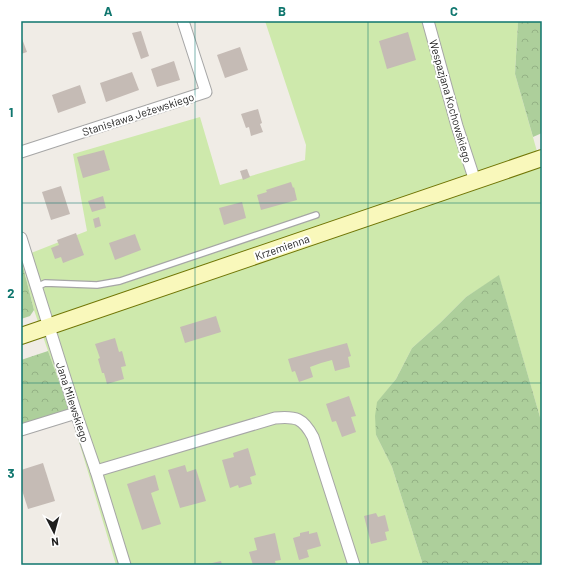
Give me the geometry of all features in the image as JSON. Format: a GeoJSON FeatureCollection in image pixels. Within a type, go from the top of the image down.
{"type":"FeatureCollection","features":[{"type":"Feature","properties":{"kind":"main road","name":"Krzemienna"},"geometry":{"type":"LineString","coordinates":[[21,336],[542,158]]}},
{"type":"Feature","properties":{"kind":"street","name":"Stanisława Jeżewskiego"},"geometry":{"type":"LineString","coordinates":[[21,152],[206,92],[183,21]]}},
{"type":"Feature","properties":{"kind":"street","name":"Wespazjana Kochowskiego"},"geometry":{"type":"LineString","coordinates":[[428,21],[457,126],[475,181]]}},
{"type":"Feature","properties":{"kind":"street","name":"Jana Milewskiego"},"geometry":{"type":"LineString","coordinates":[[21,238],[125,565]]}},
{"type":"Feature","properties":{"kind":"street"},"geometry":{"type":"LineString","coordinates":[[21,430],[76,413]]}},
{"type":"Feature","properties":{"kind":"street"},"geometry":{"type":"LineString","coordinates":[[96,471],[275,418],[291,416],[301,421],[308,428],[313,437],[354,565]]}},
{"type":"Feature","properties":{"kind":"lane"},"geometry":{"type":"LineString","coordinates":[[37,287],[45,284],[97,285],[120,281],[316,215]]}},
{"type":"Feature","properties":{"kind":"green space"},"geometry":{"type":"Polygon","coordinates":[[[265,21],[518,21],[515,74],[542,169],[542,424],[499,276],[466,297],[412,348],[396,379],[377,403],[376,435],[392,467],[423,565],[116,565],[70,412],[34,310],[21,257],[87,231],[73,154],[200,117],[220,185],[305,160],[306,145],[265,21]]]}},
{"type":"Feature","properties":{"kind":"green space"},"geometry":{"type":"Polygon","coordinates":[[[518,21],[542,21],[542,133],[533,137],[515,74],[518,21]]]}},
{"type":"Feature","properties":{"kind":"green space"},"geometry":{"type":"Polygon","coordinates":[[[21,259],[34,310],[30,316],[21,319],[21,259]]]}},
{"type":"Feature","properties":{"kind":"green space"},"geometry":{"type":"Polygon","coordinates":[[[499,275],[542,424],[542,565],[423,565],[392,467],[376,435],[375,416],[377,402],[396,379],[412,348],[466,297],[499,275]]]}},
{"type":"Feature","properties":{"kind":"green space"},"geometry":{"type":"Polygon","coordinates":[[[48,351],[70,412],[21,426],[21,360],[48,351]]]}},
{"type":"Feature","properties":{"kind":"building"},"geometry":{"type":"Polygon","coordinates":[[[141,31],[149,56],[141,59],[132,33],[141,31]]]}},
{"type":"Feature","properties":{"kind":"building"},"geometry":{"type":"Polygon","coordinates":[[[408,32],[416,60],[387,69],[379,41],[408,32]]]}},
{"type":"Feature","properties":{"kind":"building"},"geometry":{"type":"Polygon","coordinates":[[[21,36],[27,52],[21,54],[21,36]]]}},
{"type":"Feature","properties":{"kind":"building"},"geometry":{"type":"Polygon","coordinates":[[[240,47],[248,70],[225,78],[217,55],[240,47]]]}},
{"type":"Feature","properties":{"kind":"building"},"geometry":{"type":"Polygon","coordinates":[[[174,61],[180,80],[157,87],[151,69],[174,61]]]}},
{"type":"Feature","properties":{"kind":"building"},"geometry":{"type":"Polygon","coordinates":[[[132,72],[139,90],[106,102],[100,83],[132,72]]]}},
{"type":"Feature","properties":{"kind":"building"},"geometry":{"type":"Polygon","coordinates":[[[80,85],[86,103],[58,113],[52,95],[80,85]]]}},
{"type":"Feature","properties":{"kind":"building"},"geometry":{"type":"Polygon","coordinates":[[[258,109],[262,123],[260,124],[263,132],[251,136],[249,127],[246,128],[241,114],[258,109]]]}},
{"type":"Feature","properties":{"kind":"building"},"geometry":{"type":"Polygon","coordinates":[[[104,150],[110,170],[83,178],[77,157],[104,150]]]}},
{"type":"Feature","properties":{"kind":"building"},"geometry":{"type":"Polygon","coordinates":[[[247,169],[250,177],[243,180],[240,171],[247,169]]]}},
{"type":"Feature","properties":{"kind":"building"},"geometry":{"type":"Polygon","coordinates":[[[291,182],[293,188],[294,187],[297,200],[261,210],[257,195],[267,192],[266,190],[291,182]]]}},
{"type":"Feature","properties":{"kind":"building"},"geometry":{"type":"Polygon","coordinates":[[[61,186],[70,214],[51,220],[42,192],[61,186]]]}},
{"type":"Feature","properties":{"kind":"building"},"geometry":{"type":"Polygon","coordinates":[[[103,196],[106,208],[92,212],[88,201],[103,196]]]}},
{"type":"Feature","properties":{"kind":"building"},"geometry":{"type":"Polygon","coordinates":[[[242,202],[246,218],[224,225],[219,208],[242,202]]]}},
{"type":"Feature","properties":{"kind":"building"},"geometry":{"type":"Polygon","coordinates":[[[99,217],[101,226],[95,228],[93,219],[99,217]]]}},
{"type":"Feature","properties":{"kind":"building"},"geometry":{"type":"Polygon","coordinates":[[[76,233],[84,255],[63,263],[61,257],[55,259],[51,248],[59,245],[57,240],[76,233]]]}},
{"type":"Feature","properties":{"kind":"building"},"geometry":{"type":"Polygon","coordinates":[[[135,234],[141,250],[115,260],[109,243],[135,234]]]}},
{"type":"Feature","properties":{"kind":"building"},"geometry":{"type":"Polygon","coordinates":[[[216,316],[221,332],[185,343],[180,327],[216,316]]]}},
{"type":"Feature","properties":{"kind":"building"},"geometry":{"type":"Polygon","coordinates":[[[115,338],[119,352],[122,351],[126,366],[121,367],[124,379],[107,384],[104,373],[102,373],[98,359],[100,358],[95,344],[115,338]]]}},
{"type":"Feature","properties":{"kind":"building"},"geometry":{"type":"Polygon","coordinates":[[[347,343],[351,356],[348,357],[350,367],[335,371],[332,360],[321,363],[310,367],[313,377],[299,382],[295,371],[292,372],[288,359],[347,343]]]}},
{"type":"Feature","properties":{"kind":"building"},"geometry":{"type":"Polygon","coordinates":[[[349,396],[356,416],[351,417],[356,432],[342,437],[336,421],[332,422],[326,404],[349,396]]]}},
{"type":"Feature","properties":{"kind":"building"},"geometry":{"type":"Polygon","coordinates":[[[248,448],[256,475],[250,477],[252,484],[239,488],[238,485],[230,488],[222,460],[234,457],[233,453],[248,448]]]}},
{"type":"Feature","properties":{"kind":"building"},"geometry":{"type":"Polygon","coordinates":[[[43,463],[55,501],[28,509],[21,487],[21,470],[43,463]]]}},
{"type":"Feature","properties":{"kind":"building"},"geometry":{"type":"Polygon","coordinates":[[[185,465],[187,472],[196,469],[206,501],[180,508],[168,470],[185,465]]]}},
{"type":"Feature","properties":{"kind":"building"},"geometry":{"type":"Polygon","coordinates":[[[155,475],[159,490],[151,493],[161,524],[142,530],[127,484],[155,475]]]}},
{"type":"Feature","properties":{"kind":"building"},"geometry":{"type":"Polygon","coordinates":[[[376,513],[378,517],[385,515],[389,531],[385,532],[387,540],[371,544],[364,516],[376,513]]]}},
{"type":"Feature","properties":{"kind":"building"},"geometry":{"type":"Polygon","coordinates":[[[309,531],[309,534],[317,532],[321,546],[307,550],[309,557],[299,560],[293,538],[300,536],[300,533],[309,531]]]}},
{"type":"Feature","properties":{"kind":"building"},"geometry":{"type":"Polygon","coordinates":[[[275,533],[281,560],[275,561],[276,565],[253,565],[249,552],[257,550],[254,538],[275,533]]]}},
{"type":"Feature","properties":{"kind":"building"},"geometry":{"type":"Polygon","coordinates":[[[221,561],[222,565],[208,565],[208,564],[221,561]]]}}]}
